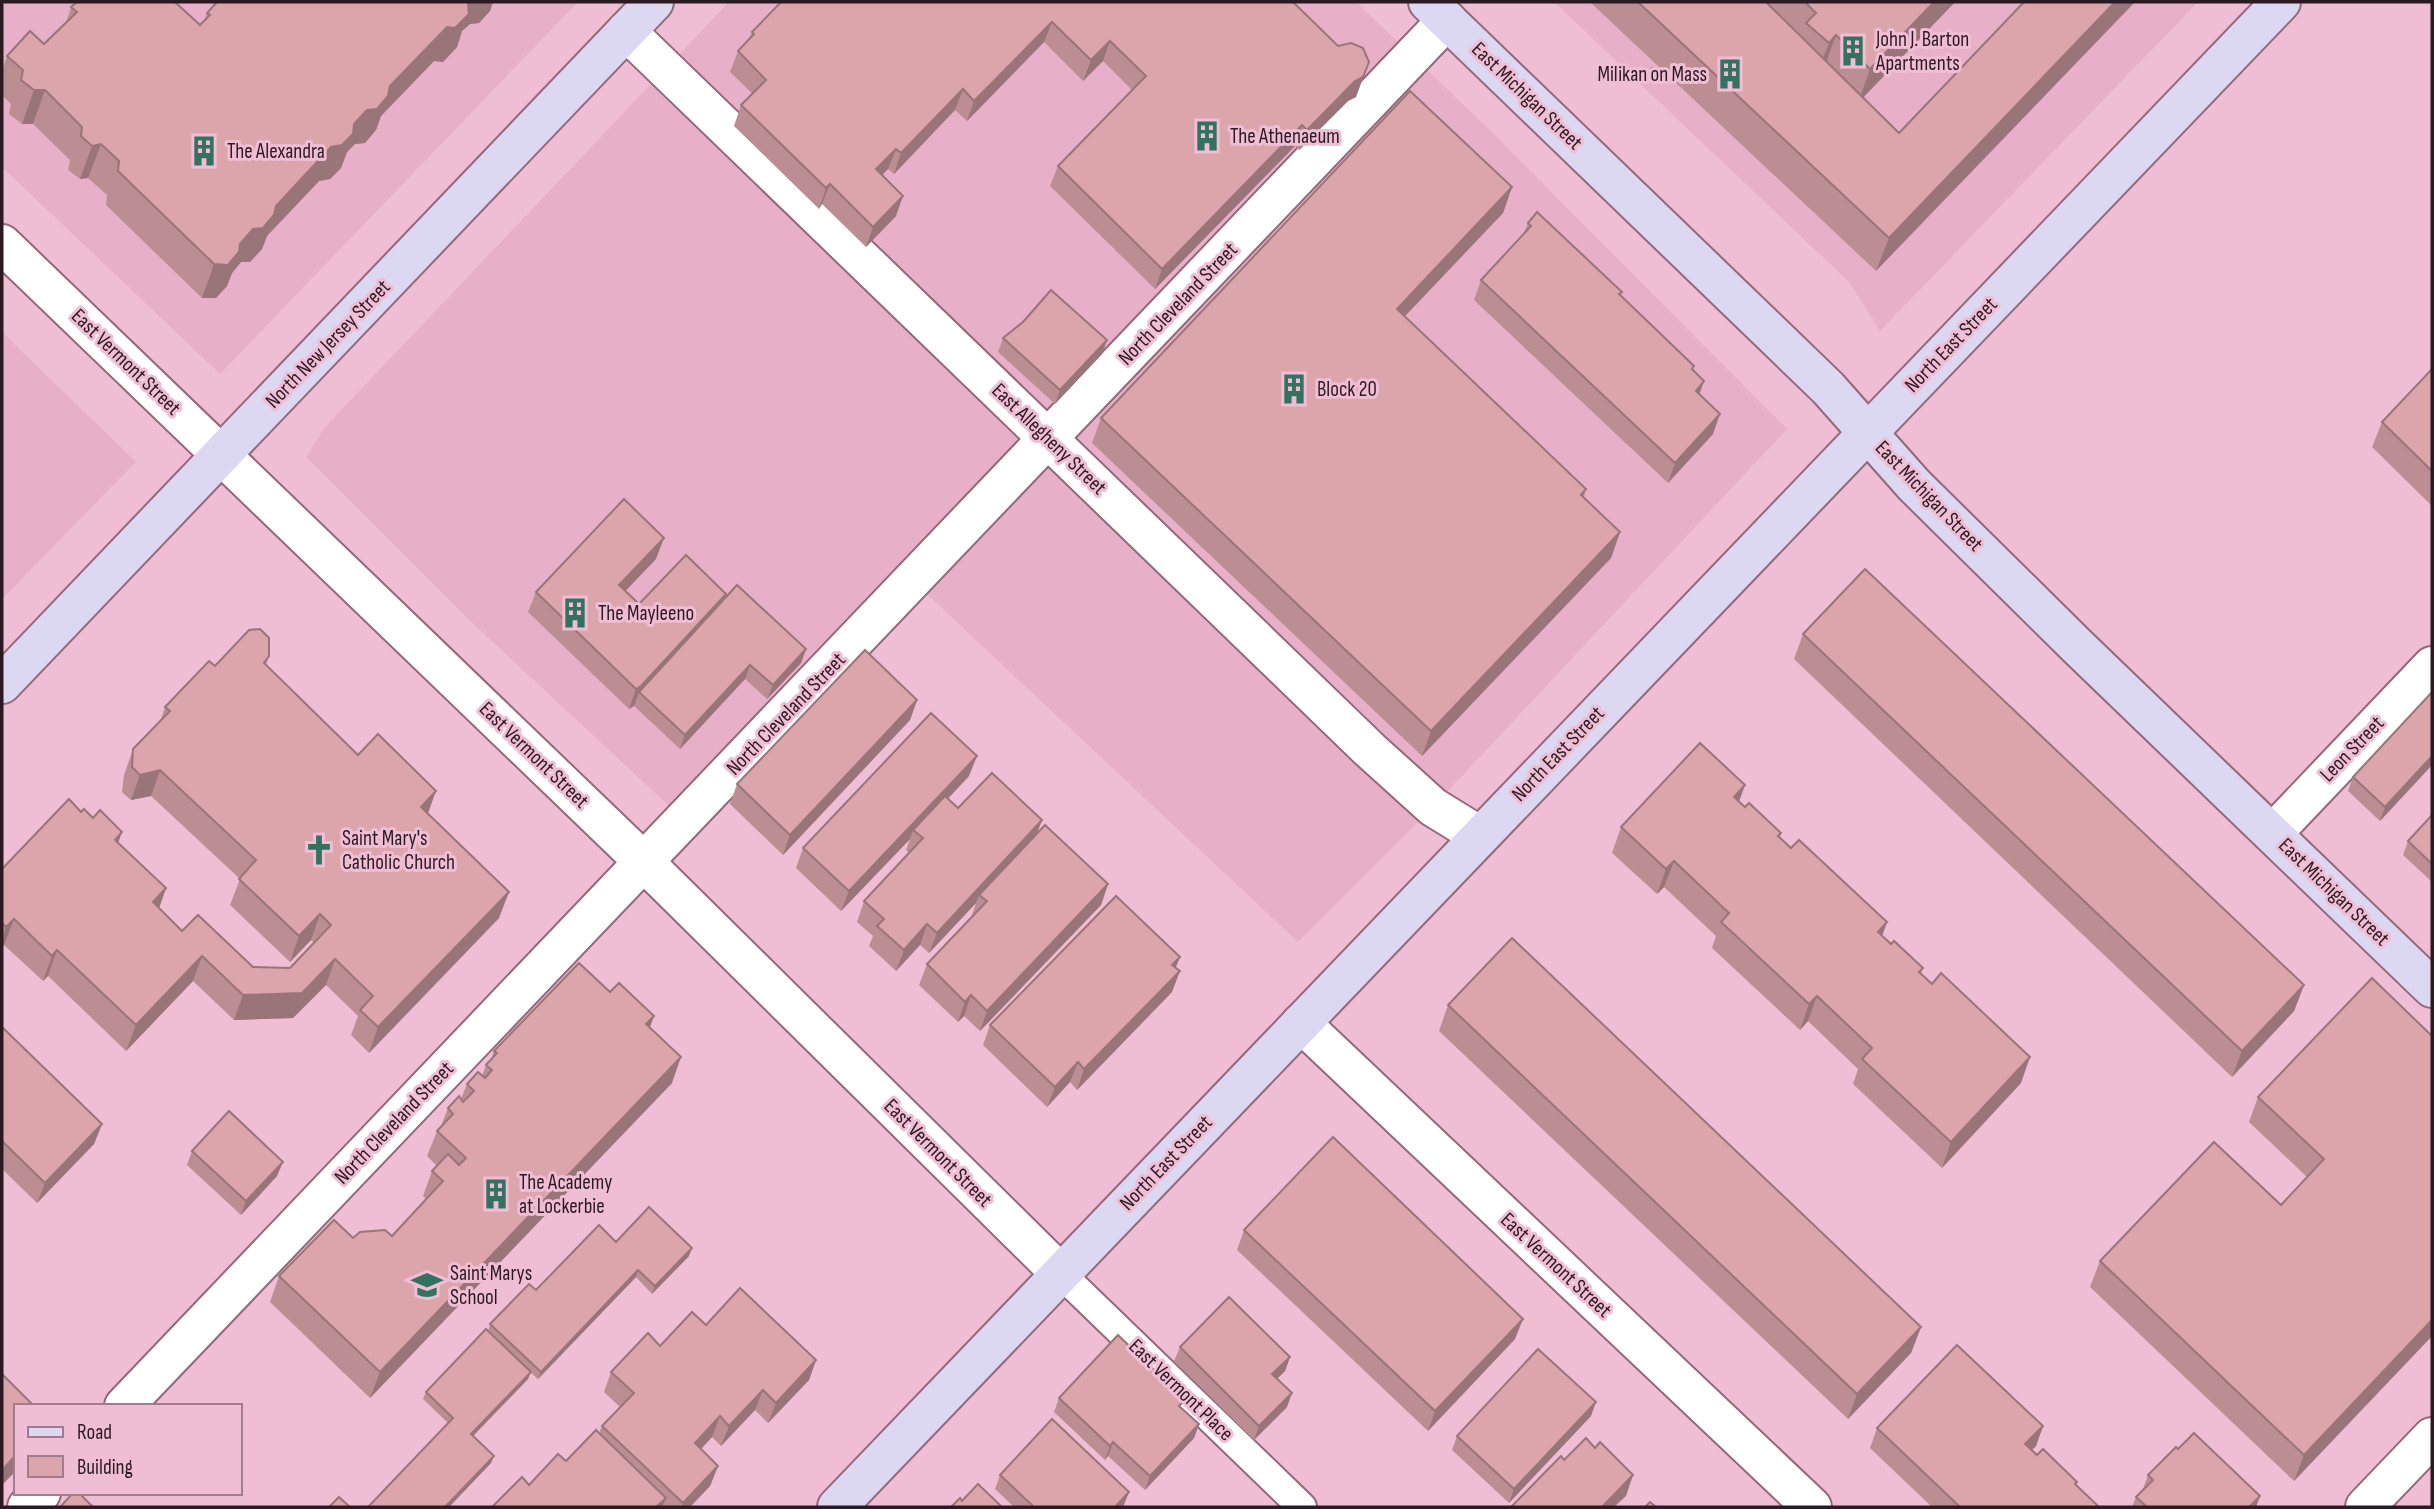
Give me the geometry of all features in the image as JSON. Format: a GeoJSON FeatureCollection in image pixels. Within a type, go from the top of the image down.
{"type":"FeatureCollection","features":[{"type":"Feature","properties":{"kind":"main road","name":"North New Jersey Street"},"geometry":{"type":"LineString","coordinates":[[2,684],[654,2]]}},
{"type":"Feature","properties":{"kind":"main road","name":"North East Street"},"geometry":{"type":"LineString","coordinates":[[836,1507],[2281,2]]}},
{"type":"Feature","properties":{"kind":"main road","name":"East Michigan Street"},"geometry":{"type":"LineString","coordinates":[[1437,11],[1819,379],[1914,485],[2432,988]]}},
{"type":"Feature","properties":{"kind":"street","name":"North Cleveland Street"},"geometry":{"type":"LineString","coordinates":[[126,1404],[1049,440],[1437,11]]}},
{"type":"Feature","properties":{"kind":"street","name":"East Allegheny Street"},"geometry":{"type":"LineString","coordinates":[[626,31],[1370,750],[1433,807],[1480,836]]}},
{"type":"Feature","properties":{"kind":"street","name":"East Vermont Street"},"geometry":{"type":"LineString","coordinates":[[2,244],[644,862],[1060,1273]]}},
{"type":"Feature","properties":{"kind":"street","name":"Leon Street"},"geometry":{"type":"LineString","coordinates":[[2273,833],[2432,666]]}},
{"type":"Feature","properties":{"kind":"street","name":"East Vermont Street"},"geometry":{"type":"LineString","coordinates":[[1301,1023],[1812,1507]]}},
{"type":"Feature","properties":{"kind":"street"},"geometry":{"type":"LineString","coordinates":[[2365,1507],[2432,1437]]}},
{"type":"Feature","properties":{"kind":"lane","name":"East Vermont Place"},"geometry":{"type":"LineString","coordinates":[[1060,1273],[1302,1507]]}},
{"type":"Feature","properties":{"kind":"path"},"geometry":{"type":"LineString","coordinates":[[1640,83],[1656,66]]}},
{"type":"Feature","properties":{"kind":"shaded area","name":"The Alexandra"},"geometry":{"type":"Polygon","coordinates":[[[2,2],[578,2],[220,374],[2,167],[2,2]]]}},
{"type":"Feature","properties":{"kind":"shaded area"},"geometry":{"type":"Polygon","coordinates":[[[729,2],[1356,2],[1489,129],[1787,429],[1433,807],[1298,942],[898,567],[669,806],[468,619],[306,457],[325,427],[729,2]]]}},
{"type":"Feature","properties":{"kind":"shaded area"},"geometry":{"type":"Polygon","coordinates":[[[1554,2],[2198,2],[1880,331],[1849,282],[1554,2]]]}},
{"type":"Feature","properties":{"kind":"shaded area"},"geometry":{"type":"Polygon","coordinates":[[[2,332],[136,462],[2,599],[2,332]]]}},
{"type":"Feature","properties":{"kind":"building","name":"The Alexandra"},"geometry":{"type":"Polygon","coordinates":[[[77,2],[175,2],[200,25],[217,2],[470,2],[469,14],[455,28],[447,27],[390,86],[388,96],[377,109],[367,110],[354,124],[353,134],[342,145],[331,147],[276,206],[274,215],[263,228],[253,229],[240,244],[239,252],[228,265],[214,264],[118,171],[119,161],[101,144],[92,146],[81,136],[82,127],[45,90],[34,90],[21,80],[23,70],[7,56],[30,31],[44,44],[77,12],[71,7],[77,2]]]}},
{"type":"Feature","properties":{"kind":"building","name":"The Athenaeum"},"geometry":{"type":"Polygon","coordinates":[[[781,2],[1293,2],[1338,46],[1351,43],[1363,48],[1369,62],[1363,77],[1355,81],[1307,130],[1302,125],[1162,269],[1058,166],[1146,76],[1110,41],[1091,60],[1052,22],[974,101],[963,89],[901,153],[896,149],[876,169],[903,196],[873,227],[830,184],[826,188],[741,105],[766,80],[738,51],[781,2]]]}},
{"type":"Feature","properties":{"kind":"building","name":"Milikan on Mass"},"geometry":{"type":"Polygon","coordinates":[[[1638,2],[1766,2],[1899,133],[2024,2],[2115,2],[1889,238],[1638,2]]]}},
{"type":"Feature","properties":{"kind":"building"},"geometry":{"type":"Polygon","coordinates":[[[1805,2],[1934,2],[1870,69],[1836,35],[1829,43],[1806,23],[1816,13],[1805,2]]]}},
{"type":"Feature","properties":{"kind":"building","name":"Block 20"},"geometry":{"type":"Polygon","coordinates":[[[1410,91],[1512,187],[1397,309],[1586,489],[1581,495],[1620,532],[1431,731],[1101,418],[1410,91]]]}},
{"type":"Feature","properties":{"kind":"building"},"geometry":{"type":"Polygon","coordinates":[[[1537,212],[1622,292],[1619,294],[1694,366],[1692,369],[1704,381],[1696,391],[1720,414],[1675,463],[1481,280],[1531,226],[1528,223],[1537,212]]]}},
{"type":"Feature","properties":{"kind":"building"},"geometry":{"type":"Polygon","coordinates":[[[1051,290],[1107,340],[1060,390],[1003,338],[1023,322],[1051,290]]]}},
{"type":"Feature","properties":{"kind":"building"},"geometry":{"type":"Polygon","coordinates":[[[2432,369],[2432,471],[2382,422],[2432,369]]]}},
{"type":"Feature","properties":{"kind":"building","name":"The Mayleeno"},"geometry":{"type":"Polygon","coordinates":[[[624,499],[664,538],[619,585],[639,604],[686,555],[726,594],[636,689],[536,592],[624,499]]]}},
{"type":"Feature","properties":{"kind":"building"},"geometry":{"type":"Polygon","coordinates":[[[1865,569],[2304,985],[2242,1051],[1803,634],[1865,569]]]}},
{"type":"Feature","properties":{"kind":"building"},"geometry":{"type":"Polygon","coordinates":[[[737,585],[806,649],[773,685],[750,665],[685,735],[639,692],[737,585]]]}},
{"type":"Feature","properties":{"kind":"building","name":"Saint Mary's Catholic Church"},"geometry":{"type":"Polygon","coordinates":[[[260,629],[269,638],[269,656],[264,663],[358,755],[378,734],[436,791],[421,807],[509,892],[378,1027],[360,1010],[373,996],[335,959],[302,993],[243,995],[202,956],[136,1025],[57,950],[52,956],[14,919],[6,927],[2,923],[2,869],[69,799],[81,812],[84,809],[93,818],[100,810],[122,832],[115,840],[166,888],[153,902],[182,931],[198,915],[253,967],[290,968],[331,925],[320,914],[299,936],[239,879],[256,860],[160,770],[140,775],[132,767],[133,749],[170,711],[165,707],[209,661],[215,666],[249,630],[260,629]]]}},
{"type":"Feature","properties":{"kind":"building"},"geometry":{"type":"Polygon","coordinates":[[[865,650],[917,700],[790,835],[737,784],[865,650]]]}},
{"type":"Feature","properties":{"kind":"building"},"geometry":{"type":"Polygon","coordinates":[[[2432,692],[2432,756],[2385,807],[2353,777],[2432,692]]]}},
{"type":"Feature","properties":{"kind":"building"},"geometry":{"type":"Polygon","coordinates":[[[931,713],[977,756],[849,891],[803,848],[931,713]]]}},
{"type":"Feature","properties":{"kind":"building"},"geometry":{"type":"Polygon","coordinates":[[[1700,743],[1745,785],[1734,797],[1745,807],[1749,803],[1781,833],[1778,836],[1791,848],[1799,840],[1887,922],[1878,932],[1891,944],[1894,941],[1923,968],[1919,972],[1932,984],[1941,973],[2030,1057],[1951,1142],[1862,1059],[1872,1048],[1817,996],[1809,1004],[1721,922],[1729,913],[1674,861],[1666,869],[1621,827],[1700,743]]]}},
{"type":"Feature","properties":{"kind":"building"},"geometry":{"type":"Polygon","coordinates":[[[992,773],[1042,820],[937,933],[927,924],[904,950],[877,926],[884,919],[864,901],[923,838],[913,830],[945,796],[958,808],[992,773]]]}},
{"type":"Feature","properties":{"kind":"building"},"geometry":{"type":"Polygon","coordinates":[[[2432,815],[2432,864],[2408,841],[2432,815]]]}},
{"type":"Feature","properties":{"kind":"building"},"geometry":{"type":"Polygon","coordinates":[[[1045,825],[1108,884],[987,1011],[971,995],[965,1002],[927,964],[987,901],[979,895],[1045,825]]]}},
{"type":"Feature","properties":{"kind":"building"},"geometry":{"type":"Polygon","coordinates":[[[1116,896],[1180,957],[1172,965],[1180,971],[1084,1069],[1078,1062],[1055,1087],[990,1025],[1116,896]]]}},
{"type":"Feature","properties":{"kind":"building"},"geometry":{"type":"Polygon","coordinates":[[[1512,938],[1921,1327],[1857,1394],[1448,1005],[1512,938]]]}},
{"type":"Feature","properties":{"kind":"building","name":"The Academy at Lockerbie"},"geometry":{"type":"Polygon","coordinates":[[[579,963],[610,992],[619,983],[654,1016],[646,1024],[681,1057],[380,1372],[279,1276],[334,1220],[353,1238],[360,1232],[385,1230],[392,1236],[443,1181],[432,1171],[448,1154],[459,1165],[466,1158],[437,1131],[453,1114],[448,1108],[459,1096],[463,1102],[474,1091],[467,1084],[478,1072],[485,1078],[492,1070],[486,1065],[497,1053],[494,1051],[579,963]]]}},
{"type":"Feature","properties":{"kind":"building"},"geometry":{"type":"Polygon","coordinates":[[[2372,978],[2432,1036],[2432,1320],[2304,1455],[2100,1261],[2214,1142],[2281,1205],[2324,1159],[2258,1097],[2372,978]]]}},
{"type":"Feature","properties":{"kind":"building"},"geometry":{"type":"Polygon","coordinates":[[[2,1027],[102,1124],[45,1183],[2,1141],[2,1027]]]}},
{"type":"Feature","properties":{"kind":"building"},"geometry":{"type":"Polygon","coordinates":[[[229,1111],[283,1162],[246,1201],[192,1151],[229,1111]]]}},
{"type":"Feature","properties":{"kind":"building"},"geometry":{"type":"Polygon","coordinates":[[[1333,1137],[1523,1319],[1435,1411],[1244,1230],[1333,1137]]]}},
{"type":"Feature","properties":{"kind":"building"},"geometry":{"type":"Polygon","coordinates":[[[649,1207],[692,1248],[655,1286],[638,1270],[541,1372],[490,1324],[529,1284],[536,1290],[599,1225],[616,1242],[649,1207]]]}},
{"type":"Feature","properties":{"kind":"building"},"geometry":{"type":"Polygon","coordinates":[[[740,1288],[816,1360],[776,1403],[763,1390],[729,1426],[720,1416],[695,1443],[718,1466],[683,1503],[602,1426],[634,1393],[611,1372],[648,1333],[660,1346],[692,1312],[706,1325],[740,1288]]]}},
{"type":"Feature","properties":{"kind":"building"},"geometry":{"type":"Polygon","coordinates":[[[1229,1297],[1290,1357],[1272,1374],[1292,1393],[1259,1426],[1180,1347],[1229,1297]]]}},
{"type":"Feature","properties":{"kind":"building"},"geometry":{"type":"Polygon","coordinates":[[[486,1329],[531,1372],[471,1434],[494,1456],[445,1507],[368,1507],[453,1418],[426,1392],[486,1329]]]}},
{"type":"Feature","properties":{"kind":"building"},"geometry":{"type":"Polygon","coordinates":[[[1118,1335],[1170,1385],[1167,1388],[1183,1402],[1179,1406],[1199,1424],[1150,1476],[1113,1442],[1110,1446],[1059,1398],[1118,1335]]]}},
{"type":"Feature","properties":{"kind":"building"},"geometry":{"type":"Polygon","coordinates":[[[1957,1345],[2043,1426],[2025,1444],[2037,1455],[2043,1449],[2099,1507],[1960,1507],[1877,1428],[1957,1345]]]}},
{"type":"Feature","properties":{"kind":"building"},"geometry":{"type":"Polygon","coordinates":[[[1538,1349],[1596,1402],[1514,1489],[1457,1436],[1538,1349]]]}},
{"type":"Feature","properties":{"kind":"building"},"geometry":{"type":"Polygon","coordinates":[[[2,1374],[32,1404],[14,1404],[14,1457],[2,1470],[2,1374]]]}},
{"type":"Feature","properties":{"kind":"building"},"geometry":{"type":"Polygon","coordinates":[[[1052,1419],[1129,1492],[1115,1507],[1034,1507],[1000,1475],[1052,1419]]]}},
{"type":"Feature","properties":{"kind":"building"},"geometry":{"type":"Polygon","coordinates":[[[596,1430],[666,1498],[656,1507],[492,1507],[522,1477],[529,1485],[558,1454],[566,1461],[596,1430]]]}},
{"type":"Feature","properties":{"kind":"building"},"geometry":{"type":"Polygon","coordinates":[[[2194,1433],[2260,1496],[2249,1507],[2147,1507],[2136,1497],[2153,1480],[2148,1475],[2194,1433]]]}},
{"type":"Feature","properties":{"kind":"building"},"geometry":{"type":"Polygon","coordinates":[[[1586,1438],[1595,1448],[1600,1442],[1633,1475],[1602,1507],[1511,1507],[1561,1456],[1564,1460],[1586,1438]]]}},
{"type":"Feature","properties":{"kind":"building"},"geometry":{"type":"Polygon","coordinates":[[[978,1484],[1002,1507],[951,1507],[960,1498],[962,1501],[978,1484]]]}},
{"type":"Feature","properties":{"kind":"building"},"geometry":{"type":"Polygon","coordinates":[[[71,1495],[81,1495],[93,1507],[60,1507],[71,1495]]]}},
{"type":"Feature","properties":{"kind":"building"},"geometry":{"type":"Polygon","coordinates":[[[339,1497],[350,1507],[329,1507],[339,1497]]]}},
{"type":"Feature","properties":{"kind":"place","name":"John J. Barton Apartments"},"geometry":{"type":"Point","coordinates":[1853,51]}},
{"type":"Feature","properties":{"kind":"place","name":"Milikan on Mass"},"geometry":{"type":"Point","coordinates":[1730,74]}},
{"type":"Feature","properties":{"kind":"place","name":"The Athenaeum"},"geometry":{"type":"Point","coordinates":[1207,136]}},
{"type":"Feature","properties":{"kind":"place","name":"The Alexandra"},"geometry":{"type":"Point","coordinates":[204,151]}},
{"type":"Feature","properties":{"kind":"place","name":"Block 20"},"geometry":{"type":"Point","coordinates":[1294,389]}},
{"type":"Feature","properties":{"kind":"place","name":"The Mayleeno"},"geometry":{"type":"Point","coordinates":[575,613]}},
{"type":"Feature","properties":{"kind":"place","name":"Saint Mary's Catholic Church"},"geometry":{"type":"Point","coordinates":[319,850]}},
{"type":"Feature","properties":{"kind":"place","name":"The Academy at Lockerbie"},"geometry":{"type":"Point","coordinates":[496,1194]}},
{"type":"Feature","properties":{"kind":"place","name":"Saint Marys School"},"geometry":{"type":"Point","coordinates":[427,1285]}}]}
